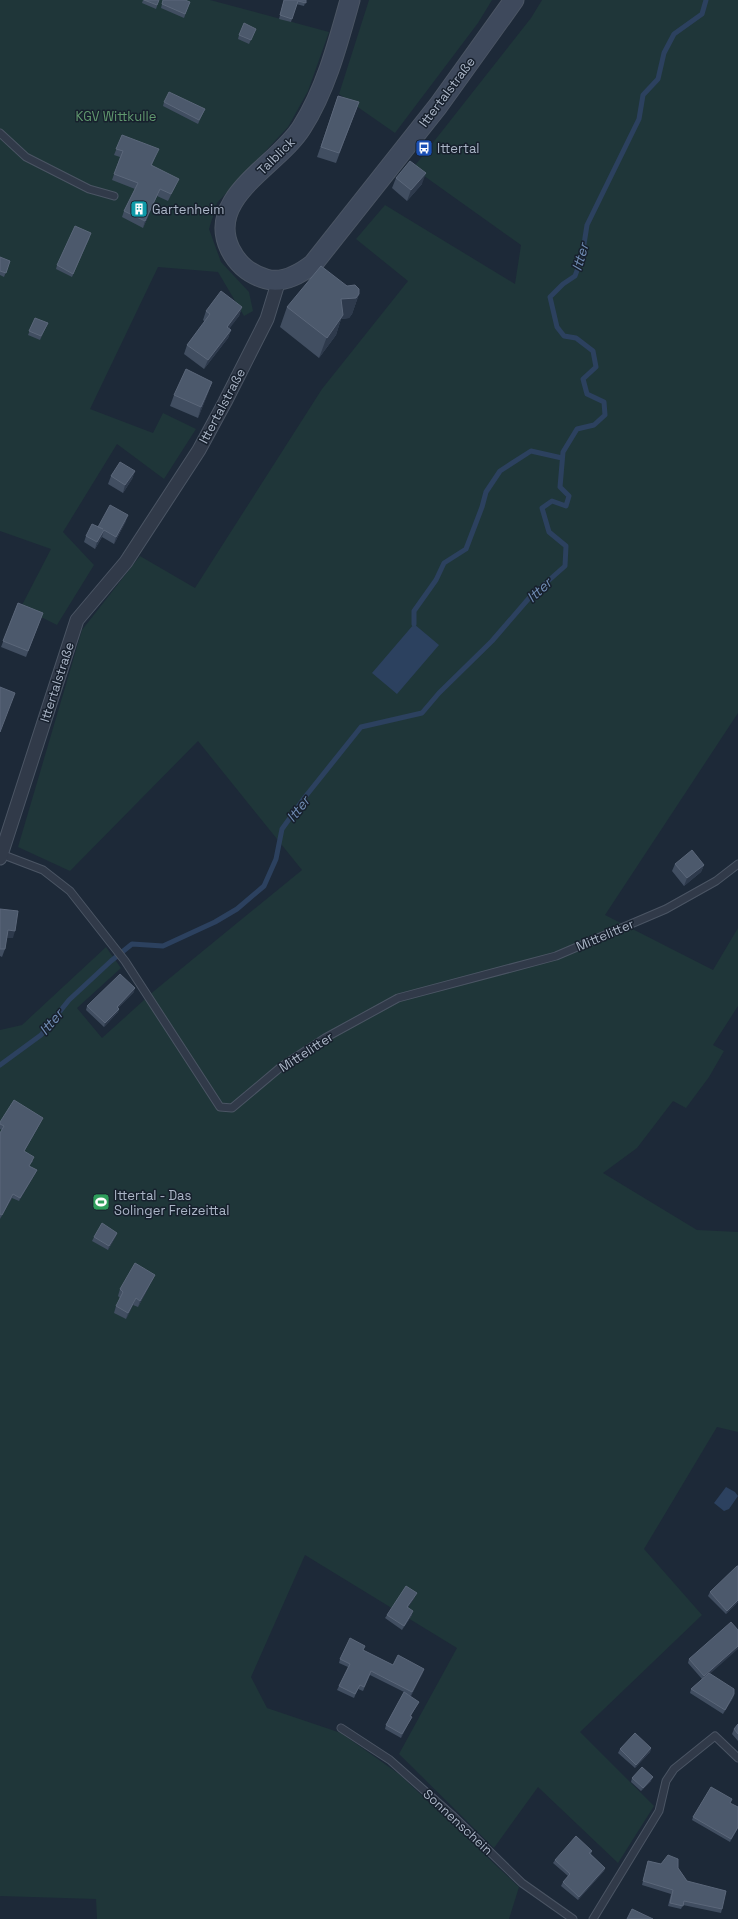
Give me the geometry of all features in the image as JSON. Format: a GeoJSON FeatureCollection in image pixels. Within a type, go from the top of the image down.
{"type":"FeatureCollection","features":[{"type":"Feature","properties":{"kind":"main road","name":"Talblick"},"geometry":{"type":"LineString","coordinates":[[279,280],[269,280],[257,276],[240,265],[226,240],[225,224],[232,202],[245,185],[287,147],[305,123],[316,101],[328,69],[350,0]]}},
{"type":"Feature","properties":{"kind":"main road","name":"Ittertalstraße"},"geometry":{"type":"LineString","coordinates":[[279,280],[291,278],[313,264],[335,238],[438,106],[514,0]]}},
{"type":"Feature","properties":{"kind":"street","name":"Ittertalstraße"},"geometry":{"type":"LineString","coordinates":[[0,856],[77,620],[126,562],[199,450],[267,319],[279,280]]}},
{"type":"Feature","properties":{"kind":"lane"},"geometry":{"type":"LineString","coordinates":[[0,133],[26,157],[86,188],[114,196]]}},
{"type":"Feature","properties":{"kind":"lane","name":"Mittelitter"},"geometry":{"type":"LineString","coordinates":[[0,856],[43,870],[58,880],[70,891],[125,960],[164,1024],[220,1107],[227,1108],[232,1108],[282,1066],[325,1038],[398,998],[556,956],[666,909],[716,882],[738,864]]}},
{"type":"Feature","properties":{"kind":"lane","name":"Sonnenschein"},"geometry":{"type":"LineString","coordinates":[[341,1728],[390,1760],[452,1815],[522,1884],[573,1919]]}},
{"type":"Feature","properties":{"kind":"lane"},"geometry":{"type":"LineString","coordinates":[[593,1919],[659,1812],[666,1781],[674,1770],[715,1736],[738,1758]]}},
{"type":"Feature","properties":{"kind":"green space","name":"KGV Wittkulle"},"geometry":{"type":"Polygon","coordinates":[[[0,0],[210,0],[329,32],[308,91],[288,127],[217,203],[209,229],[221,262],[249,292],[253,311],[244,316],[218,272],[158,267],[90,409],[153,433],[163,413],[196,429],[164,479],[117,444],[63,532],[94,565],[57,625],[21,607],[51,549],[0,531],[0,0]]]}},
{"type":"Feature","properties":{"kind":"green space"},"geometry":{"type":"Polygon","coordinates":[[[369,0],[492,0],[478,23],[395,133],[339,94],[369,0]]]}},
{"type":"Feature","properties":{"kind":"green space"},"geometry":{"type":"Polygon","coordinates":[[[542,0],[738,0],[738,713],[605,915],[713,970],[738,928],[738,1006],[713,1045],[724,1051],[709,1077],[686,1108],[673,1101],[637,1148],[603,1173],[697,1230],[738,1232],[738,1432],[717,1427],[644,1549],[702,1615],[580,1732],[654,1806],[618,1863],[538,1787],[494,1848],[399,1754],[457,1648],[305,1555],[251,1677],[267,1708],[341,1733],[399,1774],[519,1887],[509,1919],[97,1919],[96,1899],[0,1896],[0,1030],[22,1025],[106,947],[121,968],[77,1008],[102,1038],[154,991],[302,870],[198,741],[70,871],[18,847],[82,630],[140,556],[195,588],[322,389],[408,281],[356,239],[385,205],[515,284],[521,245],[413,168],[531,18],[542,0]]]}},
{"type":"Feature","properties":{"kind":"water"},"geometry":{"type":"Polygon","coordinates":[[[414,624],[439,645],[397,694],[372,673],[414,624]]]}},
{"type":"Feature","properties":{"kind":"water"},"geometry":{"type":"Polygon","coordinates":[[[726,1487],[735,1492],[738,1496],[729,1509],[724,1511],[714,1503],[726,1487]]]}},
{"type":"Feature","properties":{"kind":"building"},"geometry":{"type":"Polygon","coordinates":[[[144,0],[159,0],[157,5],[144,0]]]}},
{"type":"Feature","properties":{"kind":"building"},"geometry":{"type":"Polygon","coordinates":[[[163,0],[185,0],[190,2],[185,14],[162,4],[163,0]]]}},
{"type":"Feature","properties":{"kind":"building"},"geometry":{"type":"Polygon","coordinates":[[[284,0],[306,0],[306,3],[298,1],[292,19],[280,15],[284,0]]]}},
{"type":"Feature","properties":{"kind":"building"},"geometry":{"type":"Polygon","coordinates":[[[244,23],[256,29],[251,40],[239,35],[244,23]]]}},
{"type":"Feature","properties":{"kind":"building"},"geometry":{"type":"Polygon","coordinates":[[[169,92],[205,109],[199,120],[164,102],[169,92]]]}},
{"type":"Feature","properties":{"kind":"building"},"geometry":{"type":"Polygon","coordinates":[[[338,96],[359,102],[339,153],[321,147],[338,96]]]}},
{"type":"Feature","properties":{"kind":"building"},"geometry":{"type":"Polygon","coordinates":[[[122,135],[159,149],[151,165],[179,179],[171,194],[160,189],[145,221],[124,211],[138,183],[114,174],[123,151],[116,149],[122,135]]]}},
{"type":"Feature","properties":{"kind":"building"},"geometry":{"type":"Polygon","coordinates":[[[410,161],[426,173],[411,190],[396,178],[410,161]]]}},
{"type":"Feature","properties":{"kind":"building"},"geometry":{"type":"Polygon","coordinates":[[[75,226],[91,233],[73,274],[57,265],[75,226]]]}},
{"type":"Feature","properties":{"kind":"building"},"geometry":{"type":"Polygon","coordinates":[[[0,257],[10,261],[6,273],[0,271],[0,257]]]}},
{"type":"Feature","properties":{"kind":"building"},"geometry":{"type":"Polygon","coordinates":[[[321,266],[347,286],[355,285],[359,289],[359,294],[356,298],[341,299],[343,315],[327,338],[287,307],[321,266]]]}},
{"type":"Feature","properties":{"kind":"building"},"geometry":{"type":"Polygon","coordinates":[[[221,291],[242,307],[227,327],[231,330],[208,360],[187,345],[210,314],[206,311],[221,291]]]}},
{"type":"Feature","properties":{"kind":"building"},"geometry":{"type":"Polygon","coordinates":[[[35,318],[48,323],[41,336],[29,331],[35,318]]]}},
{"type":"Feature","properties":{"kind":"building"},"geometry":{"type":"Polygon","coordinates":[[[186,369],[212,382],[201,407],[174,395],[186,369]]]}},
{"type":"Feature","properties":{"kind":"building"},"geometry":{"type":"Polygon","coordinates":[[[120,462],[135,471],[125,485],[111,476],[120,462]]]}},
{"type":"Feature","properties":{"kind":"building"},"geometry":{"type":"Polygon","coordinates":[[[110,505],[128,515],[116,537],[104,530],[97,542],[86,536],[92,524],[98,527],[110,505]]]}},
{"type":"Feature","properties":{"kind":"building"},"geometry":{"type":"Polygon","coordinates":[[[18,603],[43,613],[28,651],[3,641],[18,603]]]}},
{"type":"Feature","properties":{"kind":"building"},"geometry":{"type":"Polygon","coordinates":[[[0,687],[15,693],[0,732],[0,687]]]}},
{"type":"Feature","properties":{"kind":"building"},"geometry":{"type":"Polygon","coordinates":[[[692,850],[704,865],[687,878],[675,864],[692,850]]]}},
{"type":"Feature","properties":{"kind":"building"},"geometry":{"type":"Polygon","coordinates":[[[0,909],[18,911],[15,931],[8,930],[5,949],[0,949],[0,909]]]}},
{"type":"Feature","properties":{"kind":"building"},"geometry":{"type":"Polygon","coordinates":[[[120,974],[135,988],[117,1007],[119,1009],[105,1023],[87,1006],[120,974]]]}},
{"type":"Feature","properties":{"kind":"building"},"geometry":{"type":"Polygon","coordinates":[[[14,1100],[43,1118],[24,1151],[34,1157],[29,1166],[37,1170],[20,1198],[13,1194],[2,1215],[0,1214],[0,1133],[4,1126],[0,1124],[0,1122],[14,1100]]]}},
{"type":"Feature","properties":{"kind":"building"},"geometry":{"type":"Polygon","coordinates":[[[102,1223],[117,1233],[109,1246],[94,1237],[102,1223]]]}},
{"type":"Feature","properties":{"kind":"building"},"geometry":{"type":"Polygon","coordinates":[[[135,1263],[155,1275],[140,1301],[136,1298],[128,1313],[116,1306],[123,1292],[120,1289],[135,1263]]]}},
{"type":"Feature","properties":{"kind":"building"},"geometry":{"type":"Polygon","coordinates":[[[737,1566],[738,1600],[727,1611],[710,1592],[737,1566]]]}},
{"type":"Feature","properties":{"kind":"building"},"geometry":{"type":"Polygon","coordinates":[[[406,1586],[417,1593],[407,1607],[413,1611],[404,1626],[387,1615],[406,1586]]]}},
{"type":"Feature","properties":{"kind":"building"},"geometry":{"type":"Polygon","coordinates":[[[731,1622],[738,1630],[738,1646],[704,1676],[689,1659],[731,1622]]]}},
{"type":"Feature","properties":{"kind":"building"},"geometry":{"type":"Polygon","coordinates":[[[350,1638],[365,1646],[363,1650],[393,1665],[398,1655],[424,1669],[412,1692],[371,1671],[364,1687],[360,1685],[355,1694],[339,1686],[350,1664],[340,1659],[350,1638]]]}},
{"type":"Feature","properties":{"kind":"building"},"geometry":{"type":"Polygon","coordinates":[[[709,1673],[734,1689],[734,1694],[725,1710],[691,1689],[709,1673]]]}},
{"type":"Feature","properties":{"kind":"building"},"geometry":{"type":"Polygon","coordinates":[[[404,1692],[419,1702],[410,1716],[412,1717],[402,1734],[386,1725],[404,1692]]]}},
{"type":"Feature","properties":{"kind":"building"},"geometry":{"type":"Polygon","coordinates":[[[738,1724],[738,1734],[734,1729],[738,1724]]]}},
{"type":"Feature","properties":{"kind":"building"},"geometry":{"type":"Polygon","coordinates":[[[635,1733],[651,1748],[636,1765],[620,1749],[635,1733]]]}},
{"type":"Feature","properties":{"kind":"building"},"geometry":{"type":"Polygon","coordinates":[[[642,1767],[653,1777],[643,1788],[632,1778],[642,1767]]]}},
{"type":"Feature","properties":{"kind":"building"},"geometry":{"type":"Polygon","coordinates":[[[711,1787],[732,1799],[730,1803],[738,1807],[738,1827],[731,1839],[693,1817],[711,1787]]]}},
{"type":"Feature","properties":{"kind":"building"},"geometry":{"type":"Polygon","coordinates":[[[576,1836],[592,1851],[589,1853],[605,1868],[579,1897],[563,1882],[570,1874],[555,1860],[576,1836]]]}},
{"type":"Feature","properties":{"kind":"building"},"geometry":{"type":"Polygon","coordinates":[[[668,1855],[678,1859],[678,1868],[687,1881],[726,1891],[722,1909],[684,1901],[683,1906],[670,1903],[673,1890],[643,1881],[648,1861],[661,1864],[668,1855]]]}},
{"type":"Feature","properties":{"kind":"building"},"geometry":{"type":"Polygon","coordinates":[[[632,1909],[653,1919],[627,1919],[632,1909]]]}},
{"type":"Feature","properties":{"kind":"waterway","name":"Itter"},"geometry":{"type":"LineString","coordinates":[[0,1065],[41,1035],[69,1000],[111,961],[132,944],[163,946],[215,922],[237,909],[264,886],[276,859],[282,829],[305,797],[361,727],[422,713],[439,693],[492,641],[530,597],[565,566],[566,546],[549,532],[542,508],[552,501],[566,506],[569,496],[560,487],[563,452],[577,429],[594,425],[605,415],[604,402],[587,394],[583,379],[596,367],[593,351],[576,338],[564,336],[557,327],[550,297],[563,284],[575,276],[582,257],[587,225],[639,119],[643,95],[658,79],[664,53],[674,34],[702,14],[706,0]]}},
{"type":"Feature","properties":{"kind":"waterway"},"geometry":{"type":"LineString","coordinates":[[414,624],[414,611],[436,580],[444,563],[466,549],[486,492],[500,471],[531,451],[562,458]]}},
{"type":"Feature","properties":{"kind":"place","name":"Ittertal"},"geometry":{"type":"Point","coordinates":[424,148]}},
{"type":"Feature","properties":{"kind":"place","name":"Gartenheim"},"geometry":{"type":"Point","coordinates":[139,209]}},
{"type":"Feature","properties":{"kind":"place","name":"Ittertal - Das Solinger Freizeittal"},"geometry":{"type":"Point","coordinates":[101,1202]}}]}
